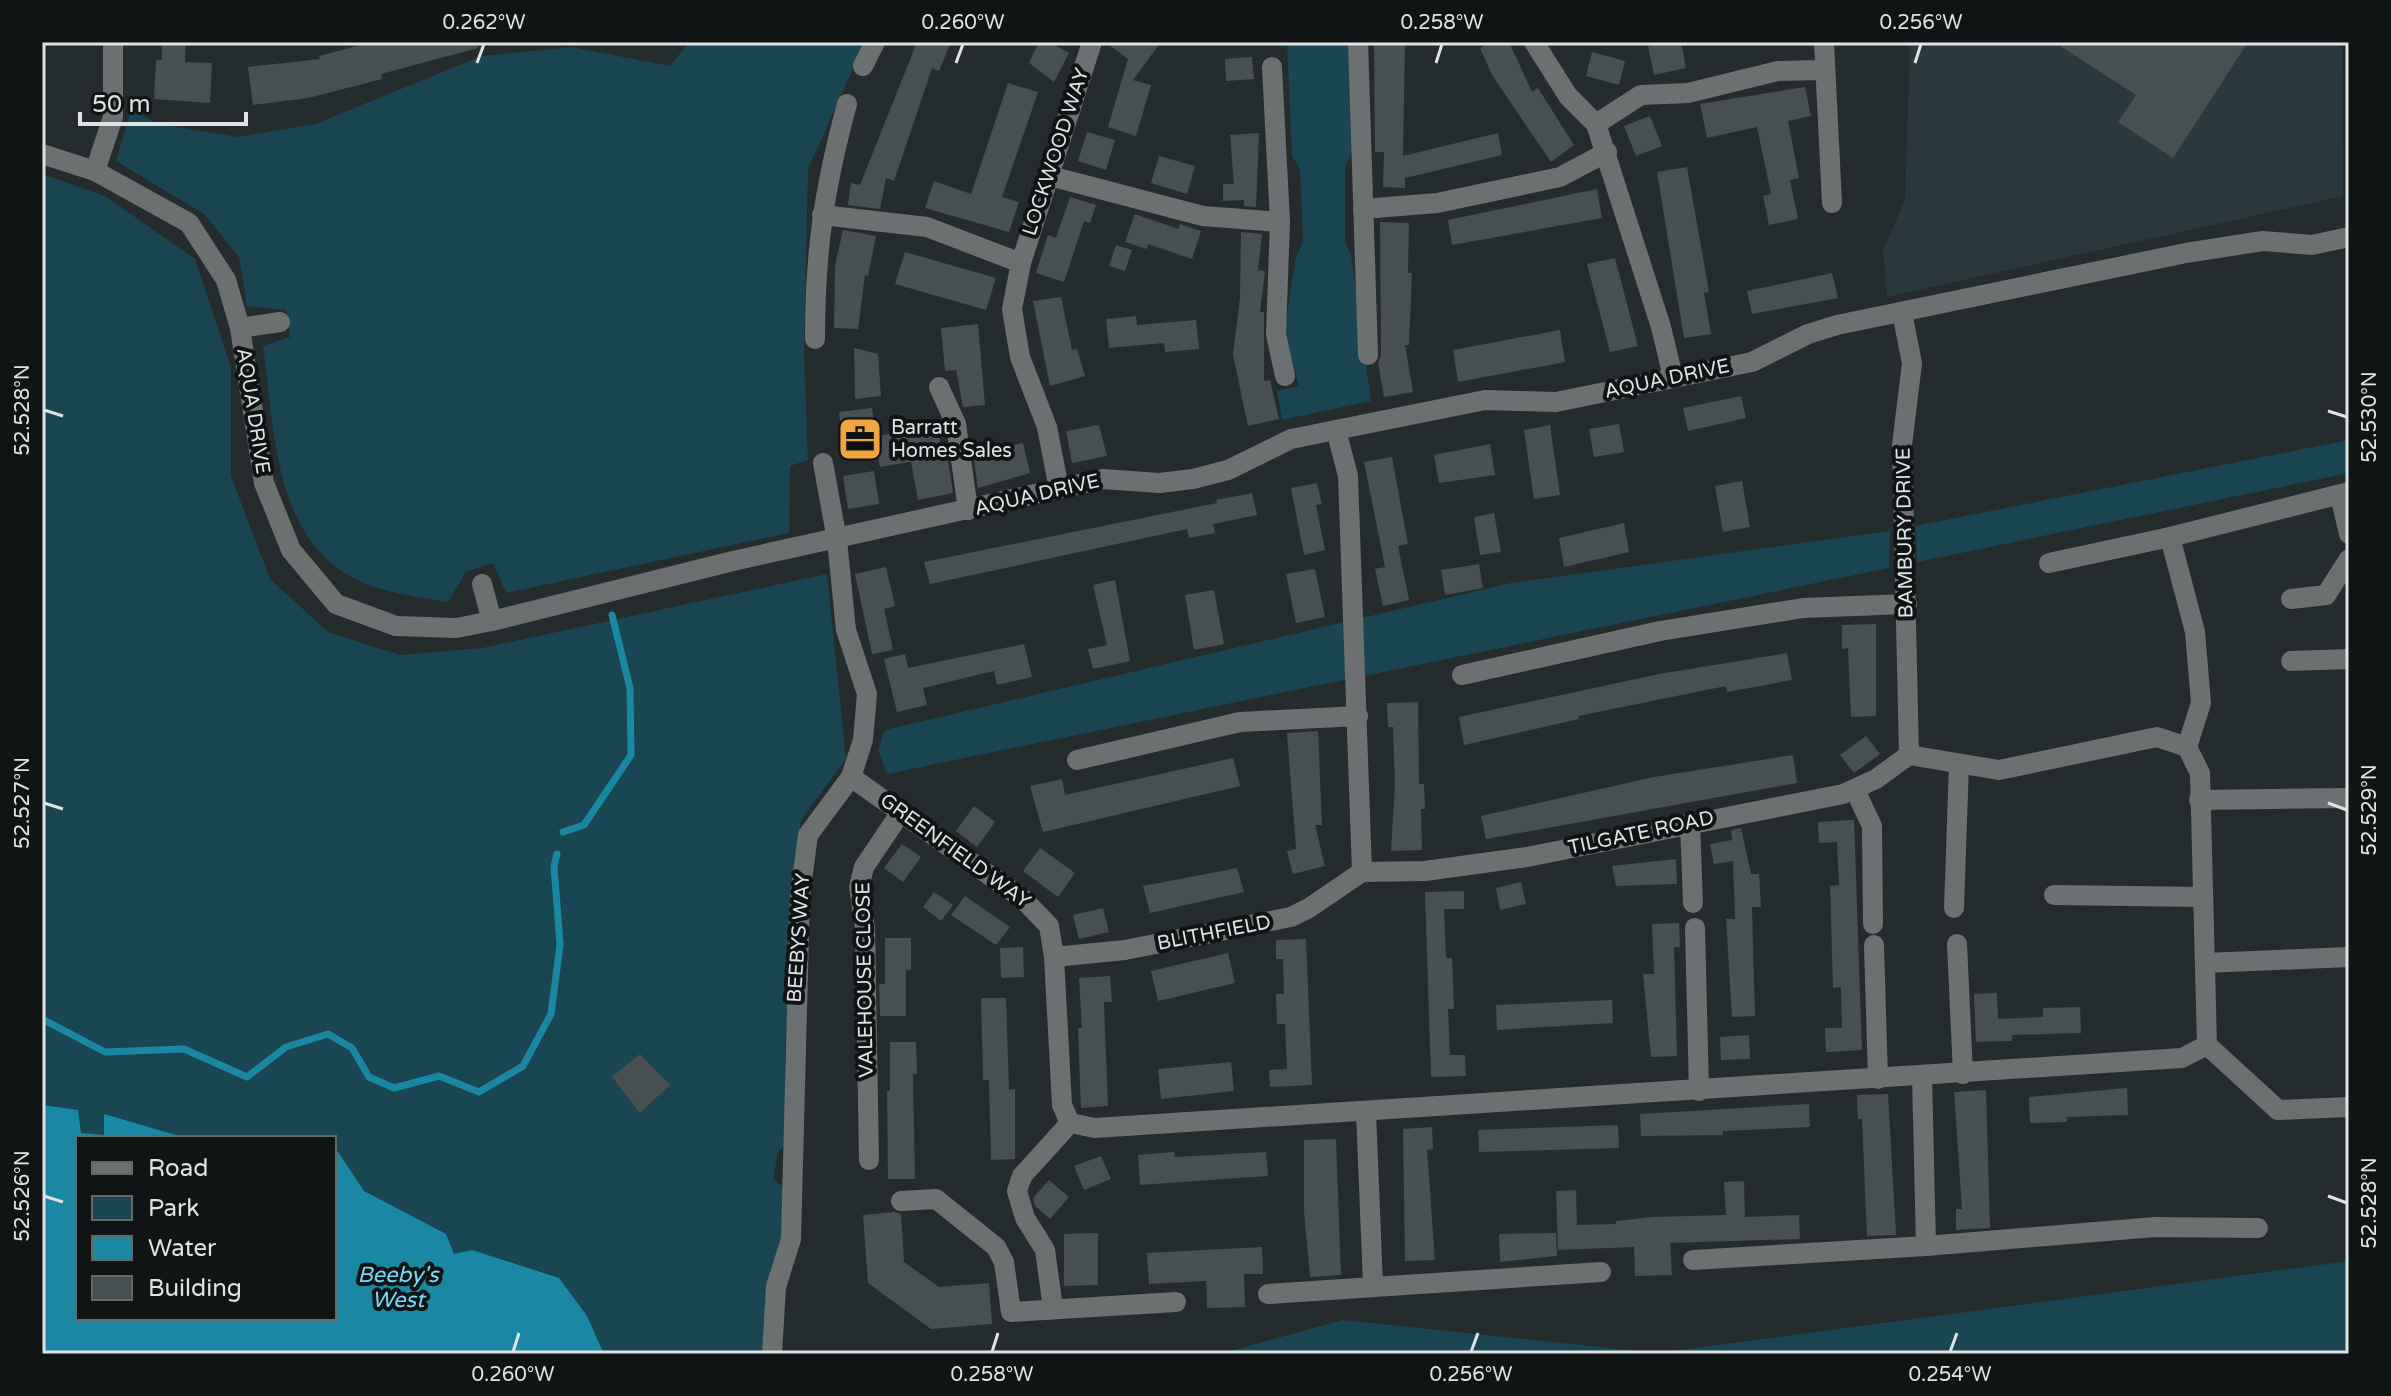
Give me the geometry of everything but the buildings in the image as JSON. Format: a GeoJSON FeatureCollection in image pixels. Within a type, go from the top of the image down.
{"type":"FeatureCollection","features":[{"type":"Feature","properties":{"kind":"street"},"geometry":{"type":"LineString","coordinates":[[95,171],[113,117],[113,42]]}},
{"type":"Feature","properties":{"kind":"street"},"geometry":{"type":"LineString","coordinates":[[863,66],[875,42]]}},
{"type":"Feature","properties":{"kind":"street","name":"LOCKWOOD WAY"},"geometry":{"type":"LineString","coordinates":[[1059,489],[1047,427],[1020,357],[1012,309],[1021,263],[1092,42]]}},
{"type":"Feature","properties":{"kind":"street"},"geometry":{"type":"LineString","coordinates":[[1358,42],[1368,355]]}},
{"type":"Feature","properties":{"kind":"street"},"geometry":{"type":"LineString","coordinates":[[1534,42],[1568,96],[1596,124],[1673,377]]}},
{"type":"Feature","properties":{"kind":"street"},"geometry":{"type":"LineString","coordinates":[[1824,42],[1832,203]]}},
{"type":"Feature","properties":{"kind":"street"},"geometry":{"type":"LineString","coordinates":[[1272,67],[1280,222],[1276,334],[1285,376]]}},
{"type":"Feature","properties":{"kind":"street"},"geometry":{"type":"LineString","coordinates":[[1596,124],[1641,95],[1688,93],[1778,71],[1825,70]]}},
{"type":"Feature","properties":{"kind":"street"},"geometry":{"type":"LineString","coordinates":[[815,339],[815,261],[847,104]]}},
{"type":"Feature","properties":{"kind":"street"},"geometry":{"type":"LineString","coordinates":[[1363,209],[1437,203],[1560,177],[1607,152]]}},
{"type":"Feature","properties":{"kind":"street","name":"AQUA DRIVE"},"geometry":{"type":"LineString","coordinates":[[42,154],[95,171],[189,223],[226,280],[240,328],[264,483],[291,550],[336,604],[396,626],[456,628],[492,621],[1103,479],[1163,483],[1202,477],[1228,470],[1280,443],[1336,430],[1485,400],[1556,402],[1752,362],[1808,334],[1837,325],[2186,253],[2263,241],[2312,245],[2349,237]]}},
{"type":"Feature","properties":{"kind":"street"},"geometry":{"type":"LineString","coordinates":[[1050,176],[1203,216],[1280,222]]}},
{"type":"Feature","properties":{"kind":"street","name":"LOCKWOOD WAY"},"geometry":{"type":"LineString","coordinates":[[822,215],[927,227],[1021,263]]}},
{"type":"Feature","properties":{"kind":"street","name":"BAMBURY DRIVE"},"geometry":{"type":"LineString","coordinates":[[1902,313],[1912,363],[1902,445],[1909,755]]}},
{"type":"Feature","properties":{"kind":"street"},"geometry":{"type":"LineString","coordinates":[[240,328],[280,322]]}},
{"type":"Feature","properties":{"kind":"street"},"geometry":{"type":"LineString","coordinates":[[939,387],[956,424],[968,510]]}},
{"type":"Feature","properties":{"kind":"street"},"geometry":{"type":"LineString","coordinates":[[1336,430],[1348,476],[1362,872]]}},
{"type":"Feature","properties":{"kind":"street","name":"BEEBYS WAY"},"geometry":{"type":"LineString","coordinates":[[772,1354],[776,1287],[791,1239],[800,896],[808,835],[851,777],[863,740],[867,694],[846,630],[837,540],[823,463]]}},
{"type":"Feature","properties":{"kind":"street"},"geometry":{"type":"LineString","coordinates":[[2049,563],[2344,494],[2349,534]]}},
{"type":"Feature","properties":{"kind":"street"},"geometry":{"type":"LineString","coordinates":[[2170,537],[2195,632],[2201,703],[2187,747],[2200,773],[2207,1045],[2278,1110],[2349,1107]]}},
{"type":"Feature","properties":{"kind":"street"},"geometry":{"type":"LineString","coordinates":[[2291,599],[2326,595],[2349,559]]}},
{"type":"Feature","properties":{"kind":"street"},"geometry":{"type":"LineString","coordinates":[[482,584],[492,621]]}},
{"type":"Feature","properties":{"kind":"street"},"geometry":{"type":"LineString","coordinates":[[1462,675],[1660,631],[1803,608],[1907,604]]}},
{"type":"Feature","properties":{"kind":"street"},"geometry":{"type":"LineString","coordinates":[[2291,661],[2349,659]]}},
{"type":"Feature","properties":{"kind":"street"},"geometry":{"type":"LineString","coordinates":[[1077,760],[1240,722],[1358,716]]}},
{"type":"Feature","properties":{"kind":"street"},"geometry":{"type":"LineString","coordinates":[[1909,755],[1999,770],[2157,737],[2187,747]]}},
{"type":"Feature","properties":{"kind":"street","name":"TILGATE ROAD"},"geometry":{"type":"LineString","coordinates":[[1362,872],[1480,865],[1855,790],[1909,755]]}},
{"type":"Feature","properties":{"kind":"street"},"geometry":{"type":"LineString","coordinates":[[1954,908],[1959,764]]}},
{"type":"Feature","properties":{"kind":"street","name":"GREENFIELD WAY"},"geometry":{"type":"LineString","coordinates":[[851,777],[1034,908],[1049,926],[1054,957],[1062,1105],[1070,1123]]}},
{"type":"Feature","properties":{"kind":"street"},"geometry":{"type":"LineString","coordinates":[[1855,790],[1872,826],[1878,1079]]}},
{"type":"Feature","properties":{"kind":"street"},"geometry":{"type":"LineString","coordinates":[[2199,800],[2349,798]]}},
{"type":"Feature","properties":{"kind":"street","name":"VALEHOUSE CLOSE"},"geometry":{"type":"LineString","coordinates":[[869,1160],[865,928],[859,887],[864,867],[901,812]]}},
{"type":"Feature","properties":{"kind":"street"},"geometry":{"type":"LineString","coordinates":[[1690,823],[1693,903]]}},
{"type":"Feature","properties":{"kind":"street","name":"BLITHFIELD"},"geometry":{"type":"LineString","coordinates":[[1054,957],[1125,950],[1291,917],[1362,872]]}},
{"type":"Feature","properties":{"kind":"street"},"geometry":{"type":"LineString","coordinates":[[2054,895],[2203,897]]}},
{"type":"Feature","properties":{"kind":"street"},"geometry":{"type":"LineString","coordinates":[[1695,928],[1699,1091]]}},
{"type":"Feature","properties":{"kind":"street"},"geometry":{"type":"LineString","coordinates":[[1957,944],[1963,1074]]}},
{"type":"Feature","properties":{"kind":"street"},"geometry":{"type":"LineString","coordinates":[[2205,963],[2349,957]]}},
{"type":"Feature","properties":{"kind":"street"},"geometry":{"type":"LineString","coordinates":[[1053,1308],[1045,1250],[1025,1218],[1017,1191],[1022,1176],[1070,1123],[1095,1128],[1963,1074],[2182,1058],[2207,1045]]}},
{"type":"Feature","properties":{"kind":"street"},"geometry":{"type":"LineString","coordinates":[[1922,1076],[1926,1246]]}},
{"type":"Feature","properties":{"kind":"street"},"geometry":{"type":"LineString","coordinates":[[1366,1112],[1373,1285]]}},
{"type":"Feature","properties":{"kind":"street"},"geometry":{"type":"LineString","coordinates":[[901,1201],[936,1199],[996,1247],[1004,1262],[1011,1312],[1176,1302]]}},
{"type":"Feature","properties":{"kind":"street"},"geometry":{"type":"LineString","coordinates":[[1693,1260],[1926,1246],[2155,1227],[2258,1228]]}},
{"type":"Feature","properties":{"kind":"street"},"geometry":{"type":"LineString","coordinates":[[1268,1294],[1601,1272]]}},
{"type":"Feature","properties":{"kind":"shaded area"},"geometry":{"type":"Polygon","coordinates":[[[1910,42],[2342,42],[2343,196],[1887,297],[1883,251],[1905,199],[1910,42]]]}},
{"type":"Feature","properties":{"kind":"green space"},"geometry":{"type":"Polygon","coordinates":[[[689,42],[865,42],[808,169],[804,354],[808,460],[790,466],[789,533],[506,593],[493,563],[466,572],[448,602],[384,590],[348,575],[323,555],[304,531],[281,472],[263,346],[290,337],[286,310],[247,306],[239,257],[204,214],[116,161],[131,110],[158,124],[238,137],[315,124],[482,56],[572,47],[670,66],[689,42]]]}},
{"type":"Feature","properties":{"kind":"green space"},"geometry":{"type":"Polygon","coordinates":[[[1287,42],[1349,42],[1353,150],[1345,166],[1345,242],[1351,255],[1371,401],[1282,420],[1277,391],[1299,386],[1284,333],[1295,261],[1303,241],[1300,169],[1292,156],[1287,42]]]}},
{"type":"Feature","properties":{"kind":"green space"},"geometry":{"type":"Polygon","coordinates":[[[42,174],[105,196],[195,259],[231,368],[231,476],[270,579],[328,632],[400,655],[482,648],[827,574],[846,759],[801,820],[785,1055],[788,1142],[778,1152],[773,1179],[785,1189],[782,1248],[764,1354],[42,1354],[42,174]]]}},
{"type":"Feature","properties":{"kind":"green space"},"geometry":{"type":"Polygon","coordinates":[[[2349,440],[2349,473],[1917,562],[1915,526],[2349,440]]]}},
{"type":"Feature","properties":{"kind":"green space"},"geometry":{"type":"Polygon","coordinates":[[[1890,531],[1889,568],[887,774],[878,750],[885,730],[1511,583],[1890,531]]]}},
{"type":"Feature","properties":{"kind":"green space"},"geometry":{"type":"Polygon","coordinates":[[[2349,1261],[2349,1354],[1219,1354],[1343,1320],[1657,1353],[2349,1261]]]}},
{"type":"Feature","properties":{"kind":"water","name":"Beeby's West"},"geometry":{"type":"Polygon","coordinates":[[[42,1105],[78,1110],[81,1133],[104,1135],[104,1114],[179,1136],[76,1136],[76,1320],[336,1320],[336,1149],[364,1191],[446,1234],[454,1254],[472,1250],[559,1278],[587,1316],[604,1354],[42,1354],[42,1105]]]}},
{"type":"Feature","properties":{"kind":"waterway"},"geometry":{"type":"LineString","coordinates":[[563,832],[584,825],[631,755],[630,688],[612,615]]}},
{"type":"Feature","properties":{"kind":"waterway"},"geometry":{"type":"LineString","coordinates":[[42,1019],[105,1052],[184,1049],[247,1077],[286,1047],[328,1034],[352,1048],[369,1077],[394,1088],[439,1076],[479,1092],[523,1066],[551,1014],[560,945],[554,866],[557,854]]}},
{"type":"Feature","properties":{"kind":"place","name":"Barratt Homes Sales"},"geometry":{"type":"Point","coordinates":[860,439]}}]}
